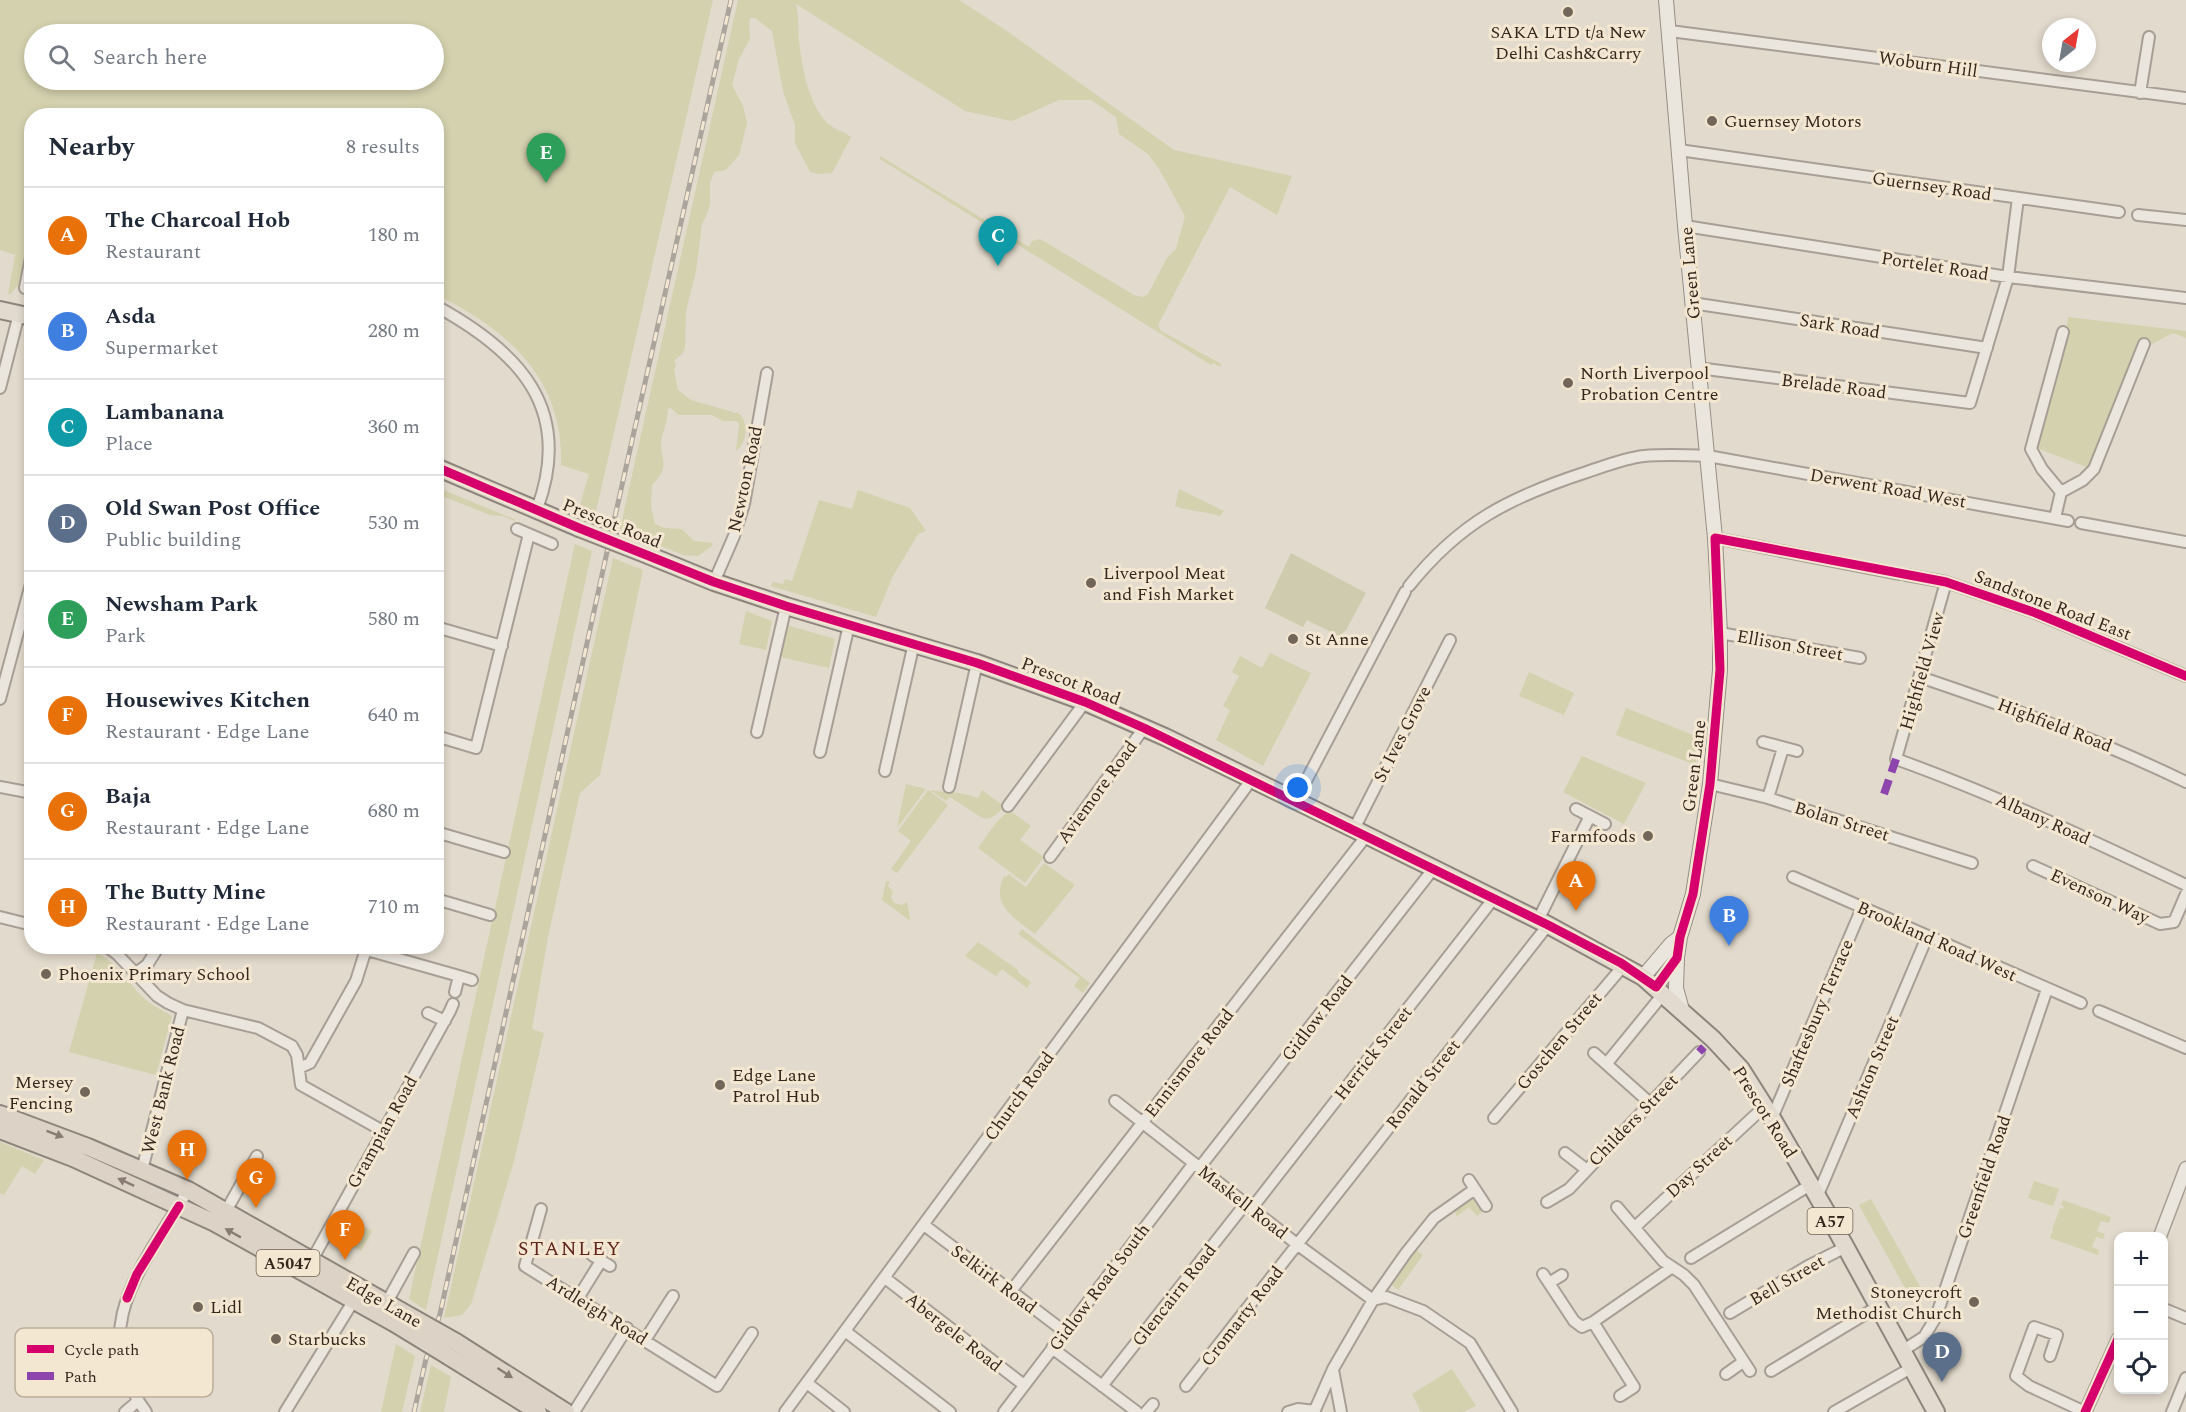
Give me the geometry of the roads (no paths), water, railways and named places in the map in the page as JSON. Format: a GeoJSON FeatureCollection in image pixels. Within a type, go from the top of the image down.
{"type":"FeatureCollection","features":[{"type":"Feature","properties":{"kind":"highway","name":"Edge Lane"},"geometry":{"type":"LineString","coordinates":[[0,1114],[142,1170],[226,1211],[312,1260],[452,1349],[566,1412]]}},
{"type":"Feature","properties":{"kind":"highway","name":"Edge Lane"},"geometry":{"type":"LineString","coordinates":[[0,1130],[73,1158],[179,1206],[215,1223],[354,1300],[394,1312]]}},
{"type":"Feature","properties":{"kind":"highway","name":"Edge Lane"},"geometry":{"type":"LineString","coordinates":[[452,1349],[538,1412]]}},
{"type":"Feature","properties":{"kind":"main road","name":"Green Lane"},"geometry":{"type":"LineString","coordinates":[[1654,986],[1677,958],[1680,937],[1693,894],[1710,784],[1720,670],[1715,538],[1666,0]]}},
{"type":"Feature","properties":{"kind":"main road"},"geometry":{"type":"LineString","coordinates":[[0,310],[24,316]]}},
{"type":"Feature","properties":{"kind":"main road","name":"Prescot Road"},"geometry":{"type":"LineString","coordinates":[[444,470],[714,582],[977,663],[1085,702],[1296,800],[1543,922],[1624,965],[1682,1010],[1741,1069],[1813,1191],[1936,1412]]}},
{"type":"Feature","properties":{"kind":"main road","name":"Green Lane"},"geometry":{"type":"LineString","coordinates":[[1654,986],[1680,937]]}},
{"type":"Feature","properties":{"kind":"main road"},"geometry":{"type":"LineString","coordinates":[[1677,958],[1676,988],[1682,1010]]}},
{"type":"Feature","properties":{"kind":"street","name":"Woburn Hill"},"geometry":{"type":"LineString","coordinates":[[1670,31],[2186,98]]}},
{"type":"Feature","properties":{"kind":"street"},"geometry":{"type":"LineString","coordinates":[[2140,93],[2149,37]]}},
{"type":"Feature","properties":{"kind":"street","name":"Guernsey Road"},"geometry":{"type":"LineString","coordinates":[[1679,150],[2119,212]]}},
{"type":"Feature","properties":{"kind":"street"},"geometry":{"type":"LineString","coordinates":[[1987,348],[2008,277],[2018,198]]}},
{"type":"Feature","properties":{"kind":"street"},"geometry":{"type":"LineString","coordinates":[[2138,215],[2186,220]]}},
{"type":"Feature","properties":{"kind":"street","name":"Portelet Road"},"geometry":{"type":"LineString","coordinates":[[1685,226],[2008,277],[2186,298]]}},
{"type":"Feature","properties":{"kind":"street","name":"Sark Road"},"geometry":{"type":"LineString","coordinates":[[1692,303],[1987,348]]}},
{"type":"Feature","properties":{"kind":"street"},"geometry":{"type":"LineString","coordinates":[[444,311],[471,327],[509,357],[532,385],[546,416],[549,459],[545,487],[537,509]]}},
{"type":"Feature","properties":{"kind":"street"},"geometry":{"type":"LineString","coordinates":[[0,388],[24,319]]}},
{"type":"Feature","properties":{"kind":"street"},"geometry":{"type":"LineString","coordinates":[[2061,492],[2042,469],[2031,449],[2063,332]]}},
{"type":"Feature","properties":{"kind":"street"},"geometry":{"type":"LineString","coordinates":[[2055,518],[2061,492],[2083,480],[2094,470],[2144,344]]}},
{"type":"Feature","properties":{"kind":"street","name":"Brelade Road"},"geometry":{"type":"LineString","coordinates":[[1698,368],[1970,403],[1987,348]]}},
{"type":"Feature","properties":{"kind":"street","name":"Newton Road"},"geometry":{"type":"LineString","coordinates":[[714,582],[734,536],[744,504],[767,373]]}},
{"type":"Feature","properties":{"kind":"street","name":"Derwent Road West"},"geometry":{"type":"LineString","coordinates":[[1296,800],[1407,589],[1442,549],[1459,534],[1493,510],[1556,482],[1641,456],[1671,454],[1708,456],[2068,521]]}},
{"type":"Feature","properties":{"kind":"street"},"geometry":{"type":"LineString","coordinates":[[2082,523],[2186,542]]}},
{"type":"Feature","properties":{"kind":"street"},"geometry":{"type":"LineString","coordinates":[[518,529],[552,544]]}},
{"type":"Feature","properties":{"kind":"street"},"geometry":{"type":"LineString","coordinates":[[444,738],[476,748],[529,534]]}},
{"type":"Feature","properties":{"kind":"street","name":"Sandstone Road East"},"geometry":{"type":"LineString","coordinates":[[1715,538],[1946,582],[2036,613],[2186,676]]}},
{"type":"Feature","properties":{"kind":"street","name":"Highfield View"},"geometry":{"type":"LineString","coordinates":[[1896,759],[1946,582]]}},
{"type":"Feature","properties":{"kind":"street"},"geometry":{"type":"LineString","coordinates":[[757,732],[786,606]]}},
{"type":"Feature","properties":{"kind":"street"},"geometry":{"type":"LineString","coordinates":[[0,699],[24,610]]}},
{"type":"Feature","properties":{"kind":"street"},"geometry":{"type":"LineString","coordinates":[[820,752],[849,625]]}},
{"type":"Feature","properties":{"kind":"street"},"geometry":{"type":"LineString","coordinates":[[444,629],[502,646]]}},
{"type":"Feature","properties":{"kind":"street","name":"Ellison Street"},"geometry":{"type":"LineString","coordinates":[[1720,633],[1860,658]]}},
{"type":"Feature","properties":{"kind":"street","name":"St Ives Grove"},"geometry":{"type":"LineString","coordinates":[[1360,832],[1450,639]]}},
{"type":"Feature","properties":{"kind":"street"},"geometry":{"type":"LineString","coordinates":[[885,771],[914,643]]}},
{"type":"Feature","properties":{"kind":"street"},"geometry":{"type":"LineString","coordinates":[[949,787],[977,663]]}},
{"type":"Feature","properties":{"kind":"street","name":"Highfield Road"},"geometry":{"type":"LineString","coordinates":[[1920,677],[2021,711],[2127,753],[2186,782]]}},
{"type":"Feature","properties":{"kind":"street"},"geometry":{"type":"LineString","coordinates":[[1008,806],[1085,702]]}},
{"type":"Feature","properties":{"kind":"street","name":"Aviemore Road"},"geometry":{"type":"LineString","coordinates":[[1050,856],[1144,728]]}},
{"type":"Feature","properties":{"kind":"street"},"geometry":{"type":"LineString","coordinates":[[1763,742],[1797,752]]}},
{"type":"Feature","properties":{"kind":"street"},"geometry":{"type":"LineString","coordinates":[[1768,798],[1783,748]]}},
{"type":"Feature","properties":{"kind":"street","name":"Albany Road"},"geometry":{"type":"LineString","coordinates":[[1896,759],[1970,787],[2082,835],[2186,885]]}},
{"type":"Feature","properties":{"kind":"street","name":"Church Road"},"geometry":{"type":"LineString","coordinates":[[785,1412],[1252,779]]}},
{"type":"Feature","properties":{"kind":"street","name":"Bolan Street"},"geometry":{"type":"LineString","coordinates":[[1710,784],[1768,798],[1972,863]]}},
{"type":"Feature","properties":{"kind":"street"},"geometry":{"type":"LineString","coordinates":[[0,787],[24,792]]}},
{"type":"Feature","properties":{"kind":"street"},"geometry":{"type":"LineString","coordinates":[[1576,808],[1605,824]]}},
{"type":"Feature","properties":{"kind":"street","name":"Ronald Street"},"geometry":{"type":"LineString","coordinates":[[1298,1245],[1543,922],[1590,816]]}},
{"type":"Feature","properties":{"kind":"street","name":"Ennismore Road"},"geometry":{"type":"LineString","coordinates":[[1011,1291],[1143,1123],[1360,832]]}},
{"type":"Feature","properties":{"kind":"street"},"geometry":{"type":"LineString","coordinates":[[444,834],[504,852]]}},
{"type":"Feature","properties":{"kind":"street","name":"Evenson Way"},"geometry":{"type":"LineString","coordinates":[[2033,866],[2160,924],[2174,922],[2186,894]]}},
{"type":"Feature","properties":{"kind":"street","name":"Gidlow Road"},"geometry":{"type":"LineString","coordinates":[[1197,1165],[1434,868]]}},
{"type":"Feature","properties":{"kind":"street","name":"Brookland Road West"},"geometry":{"type":"LineString","coordinates":[[1793,877],[1927,938],[2081,1003]]}},
{"type":"Feature","properties":{"kind":"street","name":"Herrick Street"},"geometry":{"type":"LineString","coordinates":[[1249,1206],[1494,898]]}},
{"type":"Feature","properties":{"kind":"street"},"geometry":{"type":"LineString","coordinates":[[444,901],[490,915]]}},
{"type":"Feature","properties":{"kind":"street","name":"Shaftesbury Terrace"},"geometry":{"type":"LineString","coordinates":[[1768,1112],[1862,908]]}},
{"type":"Feature","properties":{"kind":"street"},"geometry":{"type":"LineString","coordinates":[[0,917],[24,923]]}},
{"type":"Feature","properties":{"kind":"street","name":"Ashton Street"},"geometry":{"type":"LineString","coordinates":[[1813,1191],[1927,938]]}},
{"type":"Feature","properties":{"kind":"street"},"geometry":{"type":"LineString","coordinates":[[117,954],[157,996],[183,1010],[258,1028],[292,1046],[297,1055],[301,1085],[383,1131]]}},
{"type":"Feature","properties":{"kind":"street"},"geometry":{"type":"LineString","coordinates":[[136,973],[147,965],[154,954]]}},
{"type":"Feature","properties":{"kind":"street"},"geometry":{"type":"LineString","coordinates":[[299,1068],[310,1063],[322,1043],[356,981],[364,954]]}},
{"type":"Feature","properties":{"kind":"street"},"geometry":{"type":"LineString","coordinates":[[386,954],[472,980]]}},
{"type":"Feature","properties":{"kind":"street","name":"Goschen Street"},"geometry":{"type":"LineString","coordinates":[[1494,1118],[1624,965]]}},
{"type":"Feature","properties":{"kind":"street"},"geometry":{"type":"LineString","coordinates":[[456,992],[459,976]]}},
{"type":"Feature","properties":{"kind":"street"},"geometry":{"type":"LineString","coordinates":[[1607,1063],[1654,986]]}},
{"type":"Feature","properties":{"kind":"street","name":"Greenfield Road"},"geometry":{"type":"LineString","coordinates":[[1902,1352],[1924,1337],[1936,1317],[2047,989]]}},
{"type":"Feature","properties":{"kind":"street","name":"Grampian Road"},"geometry":{"type":"LineString","coordinates":[[312,1260],[453,1004]]}},
{"type":"Feature","properties":{"kind":"street","name":"West Bank Road"},"geometry":{"type":"LineString","coordinates":[[142,1170],[183,1010]]}},
{"type":"Feature","properties":{"kind":"street"},"geometry":{"type":"LineString","coordinates":[[2099,1011],[2186,1048]]}},
{"type":"Feature","properties":{"kind":"street"},"geometry":{"type":"LineString","coordinates":[[428,1013],[445,1022]]}},
{"type":"Feature","properties":{"kind":"street","name":"Childers Street"},"geometry":{"type":"LineString","coordinates":[[1565,1153],[1587,1170],[1699,1052]]}},
{"type":"Feature","properties":{"kind":"street"},"geometry":{"type":"LineString","coordinates":[[1594,1053],[1650,1103]]}},
{"type":"Feature","properties":{"kind":"street","name":"Maskell Road"},"geometry":{"type":"LineString","coordinates":[[1115,1101],[1298,1245],[1373,1300]]}},
{"type":"Feature","properties":{"kind":"street","name":"Day Street"},"geometry":{"type":"LineString","coordinates":[[1635,1227],[1768,1112]]}},
{"type":"Feature","properties":{"kind":"street"},"geometry":{"type":"LineString","coordinates":[[226,1211],[257,1156]]}},
{"type":"Feature","properties":{"kind":"street","name":"Gidlow Road South"},"geometry":{"type":"LineString","coordinates":[[1004,1412],[1197,1165]]}},
{"type":"Feature","properties":{"kind":"street"},"geometry":{"type":"LineString","coordinates":[[2162,1232],[2186,1168]]}},
{"type":"Feature","properties":{"kind":"street"},"geometry":{"type":"LineString","coordinates":[[1547,1202],[1569,1189],[1587,1170]]}},
{"type":"Feature","properties":{"kind":"street"},"geometry":{"type":"LineString","coordinates":[[1288,1412],[1298,1409],[1315,1411],[1333,1369],[1373,1300],[1434,1218],[1472,1184],[1486,1206]]}},
{"type":"Feature","properties":{"kind":"street"},"geometry":{"type":"LineString","coordinates":[[120,1328],[127,1298],[137,1274],[188,1191]]}},
{"type":"Feature","properties":{"kind":"street"},"geometry":{"type":"LineString","coordinates":[[1691,1258],[1813,1191]]}},
{"type":"Feature","properties":{"kind":"street","name":"Glencairn Road"},"geometry":{"type":"LineString","coordinates":[[1102,1386],[1249,1206]]}},
{"type":"Feature","properties":{"kind":"street"},"geometry":{"type":"LineString","coordinates":[[1617,1207],[1671,1268],[1684,1275],[1694,1285],[1750,1371]]}},
{"type":"Feature","properties":{"kind":"street","name":"Ardleigh Road"},"geometry":{"type":"LineString","coordinates":[[541,1209],[525,1266],[717,1386],[752,1333]]}},
{"type":"Feature","properties":{"kind":"street","name":"Selkirk Road"},"geometry":{"type":"LineString","coordinates":[[924,1225],[1065,1332]]}},
{"type":"Feature","properties":{"kind":"street","name":"Cromarty Road"},"geometry":{"type":"LineString","coordinates":[[1186,1386],[1298,1245]]}},
{"type":"Feature","properties":{"kind":"street","name":"Bell Street"},"geometry":{"type":"LineString","coordinates":[[1730,1313],[1808,1266],[1844,1248]]}},
{"type":"Feature","properties":{"kind":"street"},"geometry":{"type":"LineString","coordinates":[[394,1312],[414,1253]]}},
{"type":"Feature","properties":{"kind":"street"},"geometry":{"type":"LineString","coordinates":[[578,1298],[601,1261]]}},
{"type":"Feature","properties":{"kind":"street"},"geometry":{"type":"LineString","coordinates":[[1562,1275],[1546,1279],[1574,1321],[1582,1327],[1593,1322],[1671,1268]]}},
{"type":"Feature","properties":{"kind":"street","name":"Abergele Road"},"geometry":{"type":"LineString","coordinates":[[885,1278],[1024,1385]]}},
{"type":"Feature","properties":{"kind":"street"},"geometry":{"type":"LineString","coordinates":[[645,1340],[673,1296]]}},
{"type":"Feature","properties":{"kind":"street"},"geometry":{"type":"LineString","coordinates":[[1373,1300],[1386,1297],[1423,1311],[1470,1342],[1512,1412]]}},
{"type":"Feature","properties":{"kind":"street"},"geometry":{"type":"LineString","coordinates":[[285,1412],[354,1300]]}},
{"type":"Feature","properties":{"kind":"street"},"geometry":{"type":"LineString","coordinates":[[1771,1371],[1877,1308]]}},
{"type":"Feature","properties":{"kind":"street"},"geometry":{"type":"LineString","coordinates":[[2168,1311],[2186,1318]]}},
{"type":"Feature","properties":{"kind":"street"},"geometry":{"type":"LineString","coordinates":[[1593,1322],[1634,1387],[1620,1396]]}},
{"type":"Feature","properties":{"kind":"street"},"geometry":{"type":"LineString","coordinates":[[2050,1356],[2057,1335],[2034,1327],[2016,1376],[2029,1386],[2085,1412],[2118,1340]]}},
{"type":"Feature","properties":{"kind":"street"},"geometry":{"type":"LineString","coordinates":[[574,1412],[627,1328]]}},
{"type":"Feature","properties":{"kind":"street"},"geometry":{"type":"LineString","coordinates":[[845,1331],[950,1412]]}},
{"type":"Feature","properties":{"kind":"street"},"geometry":{"type":"LineString","coordinates":[[1052,1348],[1137,1412]]}},
{"type":"Feature","properties":{"kind":"street"},"geometry":{"type":"LineString","coordinates":[[1726,1374],[1743,1362]]}},
{"type":"Feature","properties":{"kind":"street"},"geometry":{"type":"LineString","coordinates":[[1834,1412],[1911,1368]]}},
{"type":"Feature","properties":{"kind":"street"},"geometry":{"type":"LineString","coordinates":[[1333,1369],[1341,1412]]}},
{"type":"Feature","properties":{"kind":"street"},"geometry":{"type":"LineString","coordinates":[[2172,1412],[2186,1378]]}},
{"type":"Feature","properties":{"kind":"street"},"geometry":{"type":"LineString","coordinates":[[807,1383],[844,1412]]}},
{"type":"Feature","properties":{"kind":"street"},"geometry":{"type":"LineString","coordinates":[[136,1397],[146,1412]]}},
{"type":"Feature","properties":{"kind":"street"},"geometry":{"type":"LineString","coordinates":[[125,1412],[138,1401]]}},
{"type":"Feature","properties":{"kind":"railway"},"geometry":{"type":"LineString","coordinates":[[414,1412],[426,1359],[440,1314],[731,0]]}},
{"type":"Feature","properties":{"kind":"place","name":"SAKA LTD t/a New Delhi Cash&Carry"},"geometry":{"type":"Point","coordinates":[1568,12]}},
{"type":"Feature","properties":{"kind":"place","name":"Guernsey Motors"},"geometry":{"type":"Point","coordinates":[1712,121]}},
{"type":"Feature","properties":{"kind":"place","name":"Newsham Park"},"geometry":{"type":"Point","coordinates":[546,183]}},
{"type":"Feature","properties":{"kind":"place","name":"Lambanana"},"geometry":{"type":"Point","coordinates":[998,266]}},
{"type":"Feature","properties":{"kind":"place","name":"North Liverpool Probation Centre"},"geometry":{"type":"Point","coordinates":[1568,383]}},
{"type":"Feature","properties":{"kind":"place","name":"Liverpool Meat and Fish Market"},"geometry":{"type":"Point","coordinates":[1091,583]}},
{"type":"Feature","properties":{"kind":"place","name":"St Anne"},"geometry":{"type":"Point","coordinates":[1293,639]}},
{"type":"Feature","properties":{"kind":"place","name":"Farmfoods"},"geometry":{"type":"Point","coordinates":[1648,836]}},
{"type":"Feature","properties":{"kind":"place","name":"The Charcoal Hob"},"geometry":{"type":"Point","coordinates":[1576,911]}},
{"type":"Feature","properties":{"kind":"place","name":"Asda"},"geometry":{"type":"Point","coordinates":[1729,946]}},
{"type":"Feature","properties":{"kind":"place","name":"Phoenix Primary School"},"geometry":{"type":"Point","coordinates":[46,974]}},
{"type":"Feature","properties":{"kind":"place","name":"Edge Lane Patrol Hub"},"geometry":{"type":"Point","coordinates":[720,1085]}},
{"type":"Feature","properties":{"kind":"place","name":"Mersey Fencing"},"geometry":{"type":"Point","coordinates":[85,1092]}},
{"type":"Feature","properties":{"kind":"place","name":"The Butty Mine"},"geometry":{"type":"Point","coordinates":[187,1180]}},
{"type":"Feature","properties":{"kind":"place","name":"Baja"},"geometry":{"type":"Point","coordinates":[256,1208]}},
{"type":"Feature","properties":{"kind":"place","name":"Housewives Kitchen"},"geometry":{"type":"Point","coordinates":[345,1260]}},
{"type":"Feature","properties":{"kind":"place","name":"Stoneycroft Methodist Church"},"geometry":{"type":"Point","coordinates":[1974,1302]}},
{"type":"Feature","properties":{"kind":"place","name":"Lidl"},"geometry":{"type":"Point","coordinates":[198,1307]}},
{"type":"Feature","properties":{"kind":"place","name":"Starbucks"},"geometry":{"type":"Point","coordinates":[276,1339]}},
{"type":"Feature","properties":{"kind":"place","name":"Old Swan Post Office"},"geometry":{"type":"Point","coordinates":[1942,1382]}},
{"type":"Feature","properties":{"kind":"district","name":"STANLEY"},"geometry":{"type":"Point","coordinates":[570,1248]}}]}
